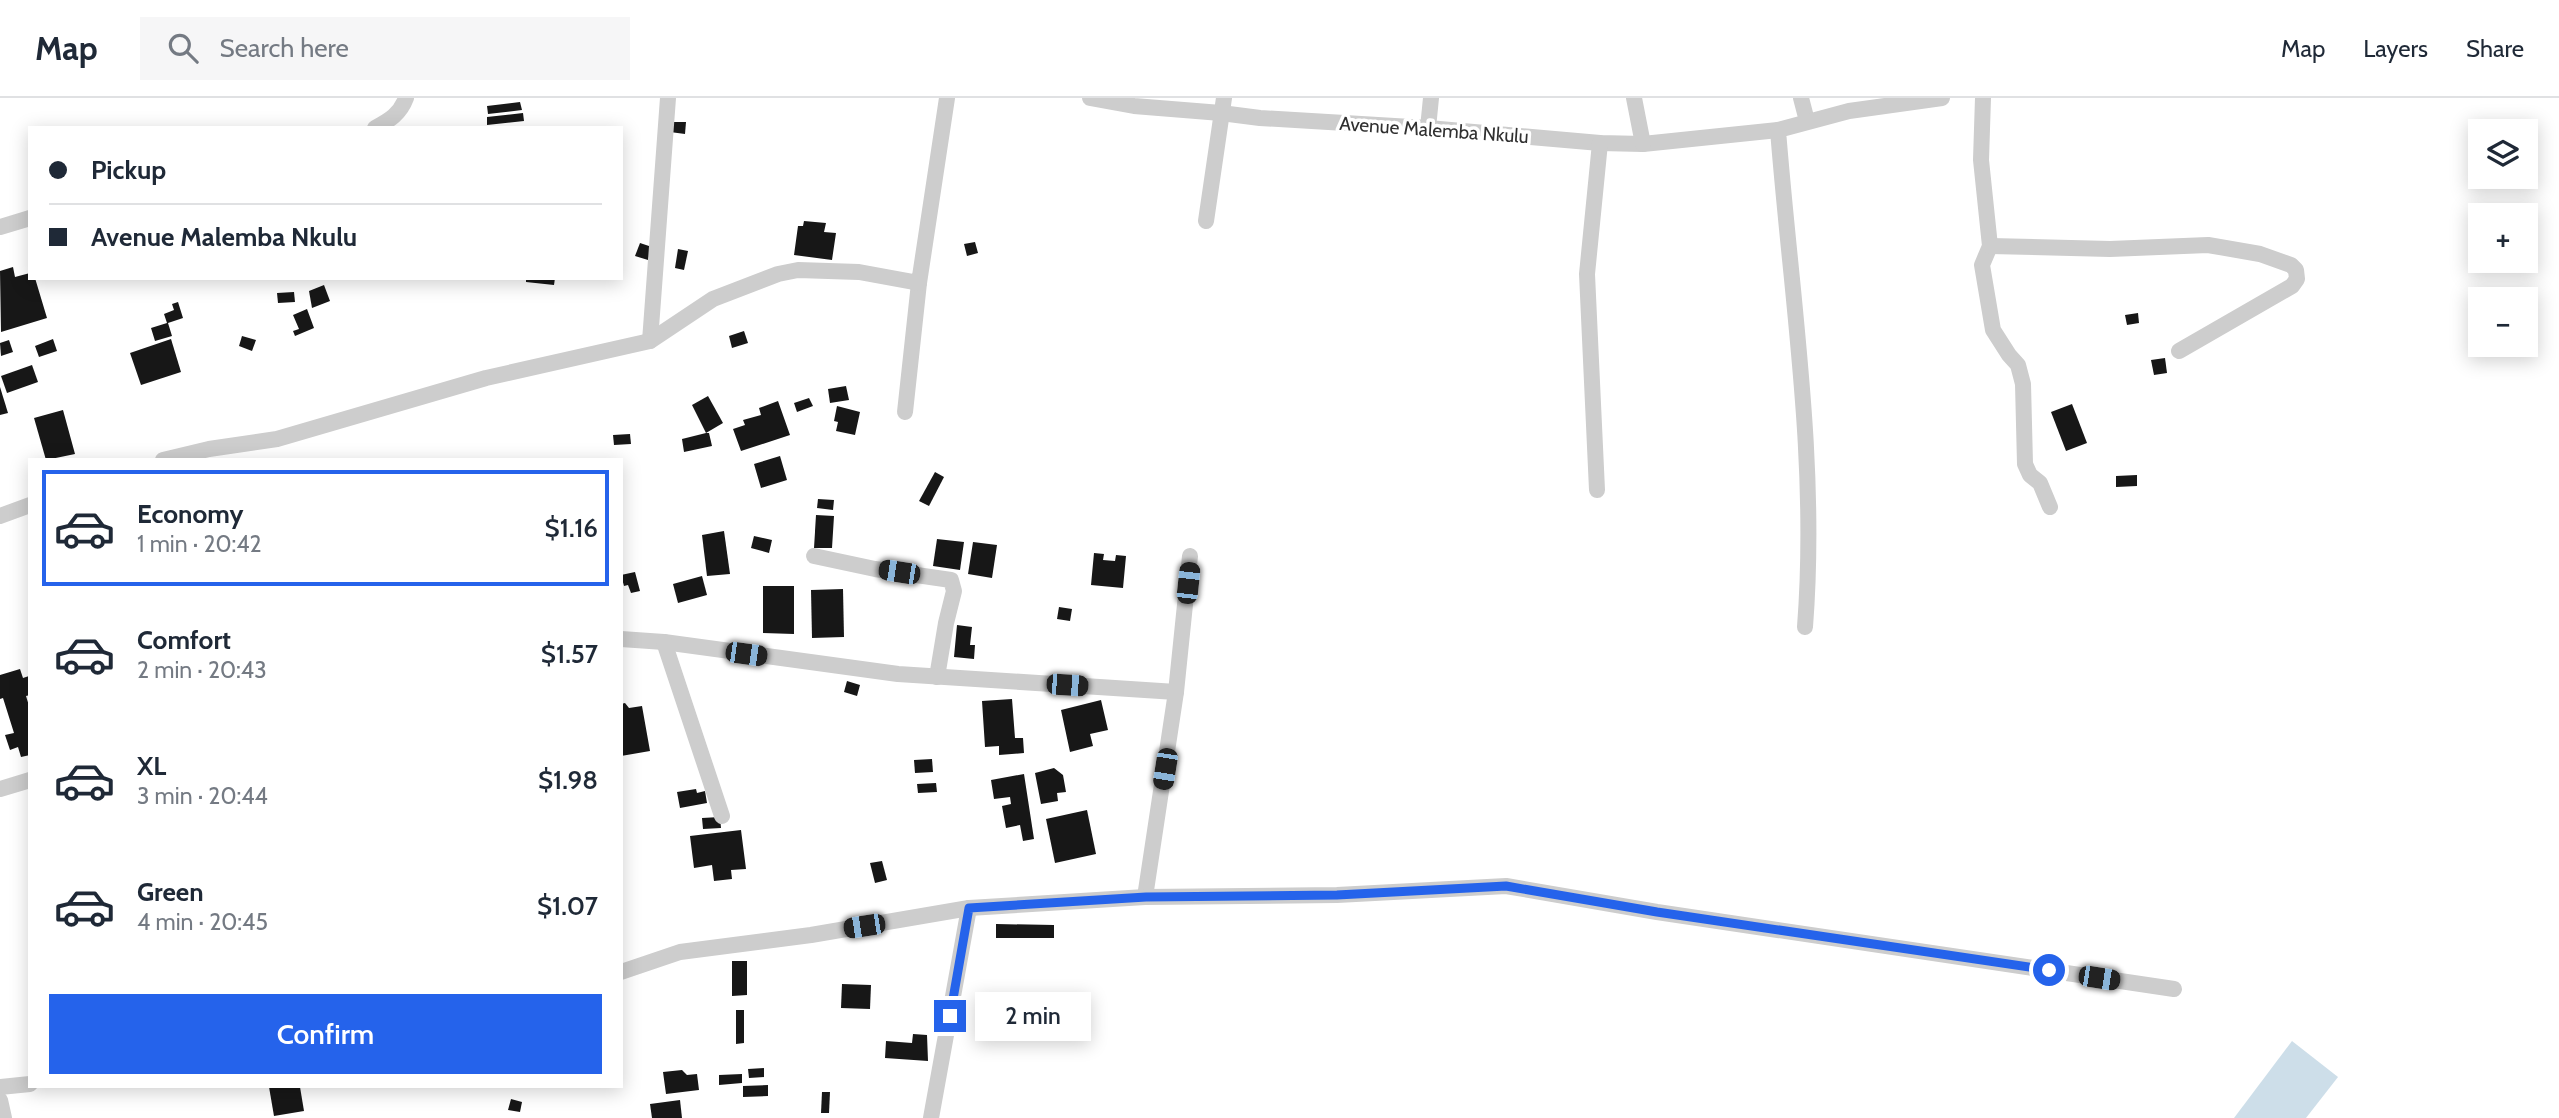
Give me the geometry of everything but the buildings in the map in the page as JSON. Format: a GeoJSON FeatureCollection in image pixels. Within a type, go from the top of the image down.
{"type":"FeatureCollection","features":[{"type":"Feature","properties":{"kind":"street"},"geometry":{"type":"LineString","coordinates":[[378,126],[396,116],[407,98]]}},
{"type":"Feature","properties":{"kind":"street"},"geometry":{"type":"LineString","coordinates":[[650,341],[668,98]]}},
{"type":"Feature","properties":{"kind":"street"},"geometry":{"type":"LineString","coordinates":[[905,412],[919,283],[947,98]]}},
{"type":"Feature","properties":{"kind":"street","name":"Avenue Malemba Nkulu"},"geometry":{"type":"LineString","coordinates":[[1090,98],[1134,106],[1222,105],[1334,124],[1428,128],[1643,145],[1778,130],[1887,104],[1942,98]]}},
{"type":"Feature","properties":{"kind":"street"},"geometry":{"type":"LineString","coordinates":[[1428,128],[1431,98]]}},
{"type":"Feature","properties":{"kind":"street"},"geometry":{"type":"LineString","coordinates":[[1634,98],[1643,145]]}},
{"type":"Feature","properties":{"kind":"street"},"geometry":{"type":"LineString","coordinates":[[1801,98],[1807,121]]}},
{"type":"Feature","properties":{"kind":"street"},"geometry":{"type":"LineString","coordinates":[[1983,98],[1981,160],[1990,246],[1982,265],[1993,330],[2008,355],[2018,365],[2023,384],[2025,464],[2031,475],[2040,483],[2050,507]]}},
{"type":"Feature","properties":{"kind":"street"},"geometry":{"type":"LineString","coordinates":[[1206,221],[1222,105]]}},
{"type":"Feature","properties":{"kind":"street"},"geometry":{"type":"LineString","coordinates":[[1778,130],[1807,428],[1809,521],[1805,627]]}},
{"type":"Feature","properties":{"kind":"street"},"geometry":{"type":"LineString","coordinates":[[1597,490],[1587,274],[1600,143]]}},
{"type":"Feature","properties":{"kind":"street"},"geometry":{"type":"LineString","coordinates":[[0,227],[28,219]]}},
{"type":"Feature","properties":{"kind":"street"},"geometry":{"type":"LineString","coordinates":[[1990,246],[2110,249],[2208,245],[2260,254],[2291,265],[2296,270],[2297,279],[2292,286],[2179,351]]}},
{"type":"Feature","properties":{"kind":"street"},"geometry":{"type":"LineString","coordinates":[[171,458],[209,449],[277,439],[486,378],[650,341],[713,299],[778,274],[798,270],[850,271],[919,283]]}},
{"type":"Feature","properties":{"kind":"street"},"geometry":{"type":"LineString","coordinates":[[0,516],[28,506]]}},
{"type":"Feature","properties":{"kind":"street"},"geometry":{"type":"LineString","coordinates":[[814,556],[875,569],[951,580],[954,583],[954,591],[937,677]]}},
{"type":"Feature","properties":{"kind":"street"},"geometry":{"type":"LineString","coordinates":[[1146,897],[1176,692],[1190,556]]}},
{"type":"Feature","properties":{"kind":"street"},"geometry":{"type":"LineString","coordinates":[[623,639],[664,642],[856,670],[1176,692]]}},
{"type":"Feature","properties":{"kind":"street"},"geometry":{"type":"LineString","coordinates":[[664,642],[722,816]]}},
{"type":"Feature","properties":{"kind":"street"},"geometry":{"type":"LineString","coordinates":[[0,789],[28,781]]}},
{"type":"Feature","properties":{"kind":"street"},"geometry":{"type":"LineString","coordinates":[[623,971],[680,952],[811,935],[969,908],[1146,897],[1337,895],[1506,886],[1657,912],[2174,989]]}},
{"type":"Feature","properties":{"kind":"street"},"geometry":{"type":"LineString","coordinates":[[931,1118],[969,908]]}},
{"type":"Feature","properties":{"kind":"street"},"geometry":{"type":"LineString","coordinates":[[0,1087],[28,1084]]}},
{"type":"Feature","properties":{"kind":"street"},"geometry":{"type":"LineString","coordinates":[[0,1100],[4,1118]]}},
{"type":"Feature","properties":{"kind":"water"},"geometry":{"type":"Polygon","coordinates":[[[2292,1041],[2338,1077],[2306,1118],[2234,1118],[2292,1041]]]}},
{"type":"Feature","properties":{"kind":"route"},"geometry":{"type":"LineString","coordinates":[[950,1016],[969,908],[1146,897],[1337,895],[1506,886],[1657,912],[2049,970]]}}]}
